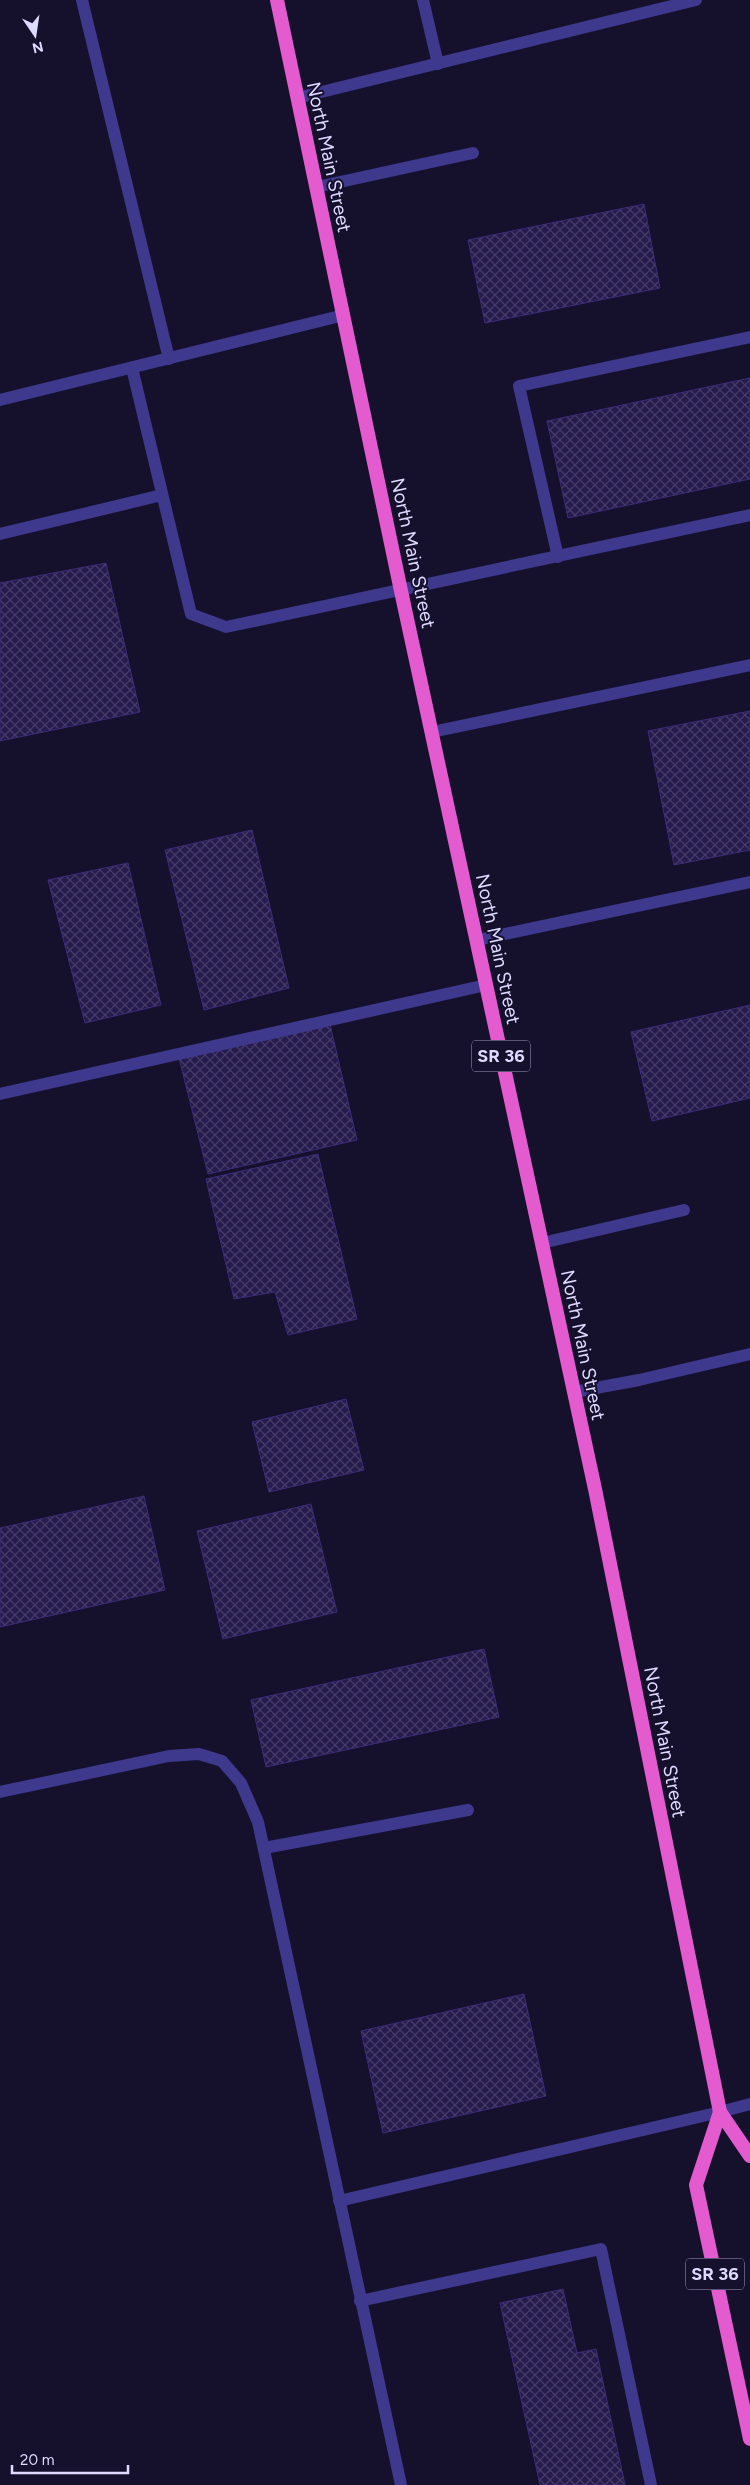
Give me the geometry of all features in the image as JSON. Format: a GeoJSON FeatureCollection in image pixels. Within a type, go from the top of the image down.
{"type":"FeatureCollection","features":[{"type":"Feature","properties":{"kind":"highway","name":"North Main Street"},"geometry":{"type":"LineString","coordinates":[[277,0],[401,591],[574,1392],[720,2112],[750,2156]]}},
{"type":"Feature","properties":{"kind":"highway","name":"North Main Street"},"geometry":{"type":"LineString","coordinates":[[720,2112],[696,2184],[750,2439]]}},
{"type":"Feature","properties":{"kind":"lane"},"geometry":{"type":"LineString","coordinates":[[82,0],[168,359]]}},
{"type":"Feature","properties":{"kind":"lane"},"geometry":{"type":"LineString","coordinates":[[422,0],[438,64]]}},
{"type":"Feature","properties":{"kind":"lane"},"geometry":{"type":"LineString","coordinates":[[297,98],[696,0]]}},
{"type":"Feature","properties":{"kind":"lane"},"geometry":{"type":"LineString","coordinates":[[317,187],[473,153]]}},
{"type":"Feature","properties":{"kind":"lane"},"geometry":{"type":"LineString","coordinates":[[0,400],[344,316]]}},
{"type":"Feature","properties":{"kind":"lane"},"geometry":{"type":"LineString","coordinates":[[558,557],[518,386],[750,337]]}},
{"type":"Feature","properties":{"kind":"lane"},"geometry":{"type":"LineString","coordinates":[[132,368],[192,614],[226,627],[750,515]]}},
{"type":"Feature","properties":{"kind":"lane"},"geometry":{"type":"LineString","coordinates":[[0,534],[162,495]]}},
{"type":"Feature","properties":{"kind":"lane"},"geometry":{"type":"LineString","coordinates":[[432,732],[750,666]]}},
{"type":"Feature","properties":{"kind":"lane"},"geometry":{"type":"LineString","coordinates":[[477,940],[750,882]]}},
{"type":"Feature","properties":{"kind":"lane"},"geometry":{"type":"LineString","coordinates":[[0,1094],[486,985]]}},
{"type":"Feature","properties":{"kind":"lane"},"geometry":{"type":"LineString","coordinates":[[542,1243],[684,1210]]}},
{"type":"Feature","properties":{"kind":"lane"},"geometry":{"type":"LineString","coordinates":[[574,1392],[639,1380],[750,1354]]}},
{"type":"Feature","properties":{"kind":"lane"},"geometry":{"type":"LineString","coordinates":[[0,1792],[169,1756],[199,1754],[222,1761],[241,1783],[258,1822],[264,1848],[401,2485]]}},
{"type":"Feature","properties":{"kind":"lane"},"geometry":{"type":"LineString","coordinates":[[264,1848],[468,1810]]}},
{"type":"Feature","properties":{"kind":"lane"},"geometry":{"type":"LineString","coordinates":[[339,2201],[750,2104]]}},
{"type":"Feature","properties":{"kind":"lane"},"geometry":{"type":"LineString","coordinates":[[360,2301],[601,2249],[651,2485]]}},
{"type":"Feature","properties":{"kind":"lane"},"geometry":{"type":"LineString","coordinates":[[635,2409],[642,2485]]}},
{"type":"Feature","properties":{"kind":"building"},"geometry":{"type":"Polygon","coordinates":[[[644,204],[660,288],[485,323],[468,240],[644,204]]]}},
{"type":"Feature","properties":{"kind":"building"},"geometry":{"type":"Polygon","coordinates":[[[750,378],[750,479],[568,518],[547,421],[750,378]]]}},
{"type":"Feature","properties":{"kind":"building"},"geometry":{"type":"Polygon","coordinates":[[[106,563],[140,712],[0,741],[0,583],[106,563]]]}},
{"type":"Feature","properties":{"kind":"building"},"geometry":{"type":"Polygon","coordinates":[[[750,711],[750,850],[674,865],[648,731],[750,711]]]}},
{"type":"Feature","properties":{"kind":"building"},"geometry":{"type":"Polygon","coordinates":[[[252,830],[289,988],[204,1010],[165,850],[252,830]]]}},
{"type":"Feature","properties":{"kind":"building"},"geometry":{"type":"Polygon","coordinates":[[[128,863],[161,1005],[85,1023],[48,880],[128,863]]]}},
{"type":"Feature","properties":{"kind":"building"},"geometry":{"type":"Polygon","coordinates":[[[750,1005],[750,1098],[652,1121],[631,1032],[750,1005]]]}},
{"type":"Feature","properties":{"kind":"building"},"geometry":{"type":"Polygon","coordinates":[[[329,1020],[357,1140],[208,1174],[178,1054],[329,1020]]]}},
{"type":"Feature","properties":{"kind":"building"},"geometry":{"type":"Polygon","coordinates":[[[318,1154],[357,1319],[288,1335],[275,1292],[234,1299],[206,1179],[318,1154]]]}},
{"type":"Feature","properties":{"kind":"building"},"geometry":{"type":"Polygon","coordinates":[[[346,1399],[364,1470],[269,1492],[252,1422],[346,1399]]]}},
{"type":"Feature","properties":{"kind":"building"},"geometry":{"type":"Polygon","coordinates":[[[144,1496],[165,1590],[0,1627],[0,1528],[144,1496]]]}},
{"type":"Feature","properties":{"kind":"building"},"geometry":{"type":"Polygon","coordinates":[[[311,1504],[337,1612],[223,1639],[197,1531],[311,1504]]]}},
{"type":"Feature","properties":{"kind":"building"},"geometry":{"type":"Polygon","coordinates":[[[484,1649],[499,1717],[266,1767],[251,1700],[484,1649]]]}},
{"type":"Feature","properties":{"kind":"building"},"geometry":{"type":"Polygon","coordinates":[[[524,1994],[546,2096],[383,2133],[361,2031],[524,1994]]]}},
{"type":"Feature","properties":{"kind":"building"},"geometry":{"type":"Polygon","coordinates":[[[563,2289],[577,2353],[596,2349],[625,2485],[540,2485],[500,2303],[563,2289]]]}}]}
